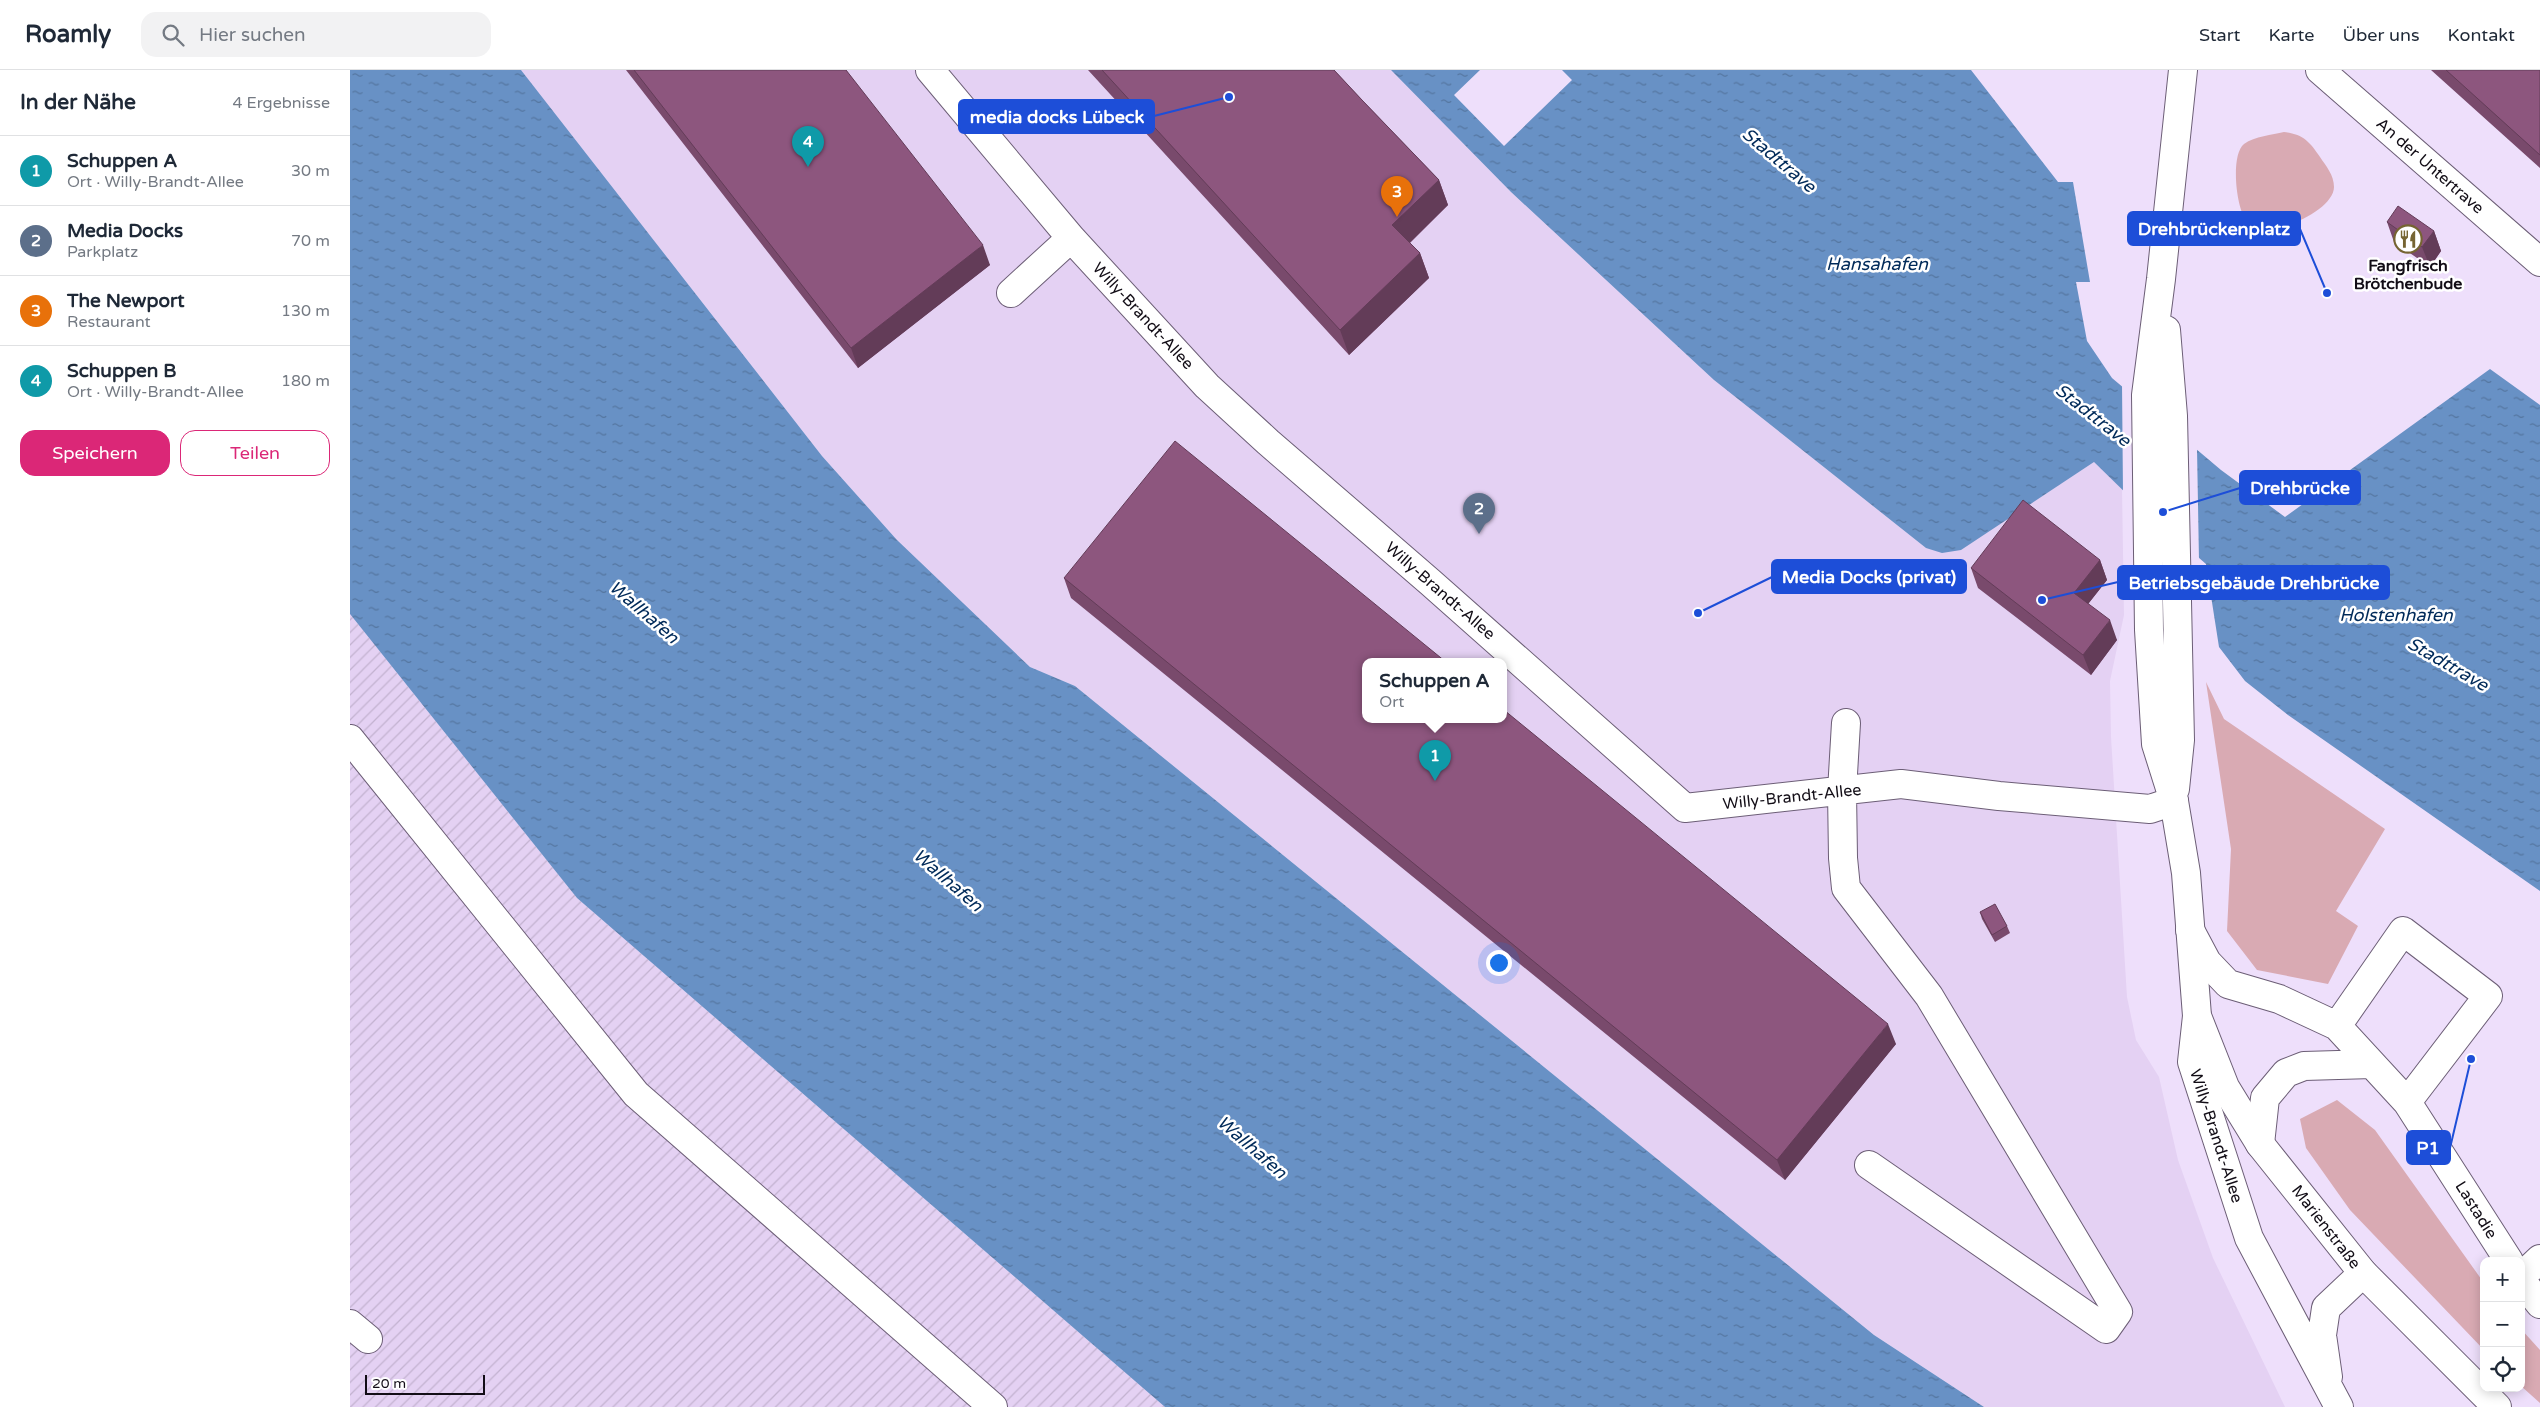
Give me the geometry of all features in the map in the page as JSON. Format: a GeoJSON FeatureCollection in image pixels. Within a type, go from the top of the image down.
{"type":"FeatureCollection","features":[{"type":"Feature","properties":{"kind":"street","name":"Willy-Brandt-Allee"},"geometry":{"type":"LineString","coordinates":[[930,70],[1071,238],[1208,386],[1358,507],[1437,575],[1685,808],[1901,784],[1999,796],[2150,809],[2174,802]]}},
{"type":"Feature","properties":{"kind":"street"},"geometry":{"type":"LineString","coordinates":[[2161,279],[2183,70]]}},
{"type":"Feature","properties":{"kind":"street","name":"An der Untertrave"},"geometry":{"type":"LineString","coordinates":[[2320,70],[2540,262]]}},
{"type":"Feature","properties":{"kind":"street"},"geometry":{"type":"LineString","coordinates":[[1011,293],[1071,238]]}},
{"type":"Feature","properties":{"kind":"street","name":"Willy-Brandt-Allee"},"geometry":{"type":"LineString","coordinates":[[2161,279],[2146,395],[2150,630],[2156,744],[2174,802],[2186,873],[2197,1016],[2192,1062],[2248,1238],[2334,1399]]}},
{"type":"Feature","properties":{"kind":"street","name":"Willy-Brandt-Allee"},"geometry":{"type":"LineString","coordinates":[[2161,279],[2173,416],[2180,740],[2174,802]]}},
{"type":"Feature","properties":{"kind":"street"},"geometry":{"type":"LineString","coordinates":[[1846,723],[1842,791],[1843,858],[1846,888],[1929,996],[2118,1312],[2106,1329],[1869,1165]]}},
{"type":"Feature","properties":{"kind":"street"},"geometry":{"type":"LineString","coordinates":[[350,739],[636,1094],[993,1407]]}},
{"type":"Feature","properties":{"kind":"street","name":"Lastadie"},"geometry":{"type":"LineString","coordinates":[[2190,930],[2208,962],[2228,984],[2279,999],[2337,1026],[2408,1102],[2506,1257]]}},
{"type":"Feature","properties":{"kind":"street"},"geometry":{"type":"LineString","coordinates":[[2337,1026],[2403,931],[2488,996],[2408,1102]]}},
{"type":"Feature","properties":{"kind":"street","name":"Marienstraße"},"geometry":{"type":"LineString","coordinates":[[2197,1016],[2225,1087],[2260,1144],[2362,1273],[2497,1407]]}},
{"type":"Feature","properties":{"kind":"street"},"geometry":{"type":"LineString","coordinates":[[2260,1144],[2265,1098],[2286,1073],[2304,1066],[2372,1064]]}},
{"type":"Feature","properties":{"kind":"street"},"geometry":{"type":"LineString","coordinates":[[2525,1274],[2540,1259]]}},
{"type":"Feature","properties":{"kind":"street","name":"Willy-Brandt-Allee"},"geometry":{"type":"LineString","coordinates":[[2334,1399],[2322,1334],[2326,1308],[2362,1273]]}},
{"type":"Feature","properties":{"kind":"street"},"geometry":{"type":"LineString","coordinates":[[2525,1283],[2540,1304]]}},
{"type":"Feature","properties":{"kind":"shaded area"},"geometry":{"type":"Polygon","coordinates":[[[521,70],[1391,70],[1511,192],[1714,380],[1926,548],[2010,517],[2094,462],[2122,489],[2124,615],[2110,681],[2111,737],[2127,997],[2136,1040],[2159,1077],[2178,1160],[2213,1258],[2285,1407],[1984,1407],[1874,1335],[1075,686],[1030,667],[947,590],[897,540],[822,456],[521,70]]]}},
{"type":"Feature","properties":{"kind":"shaded area"},"geometry":{"type":"Polygon","coordinates":[[[2284,132],[2301,137],[2309,143],[2329,171],[2334,187],[2331,197],[2323,206],[2297,222],[2283,227],[2257,228],[2248,223],[2240,207],[2236,183],[2237,159],[2244,144],[2253,139],[2284,132]]]}},
{"type":"Feature","properties":{"kind":"shaded area"},"geometry":{"type":"Polygon","coordinates":[[[350,614],[577,898],[1165,1407],[350,1407],[350,614]]]}},
{"type":"Feature","properties":{"kind":"shaded area"},"geometry":{"type":"Polygon","coordinates":[[[2206,682],[2224,719],[2385,829],[2336,911],[2358,926],[2328,984],[2257,970],[2227,931],[2231,849],[2206,682]]]}},
{"type":"Feature","properties":{"kind":"shaded area"},"geometry":{"type":"Polygon","coordinates":[[[2337,1100],[2375,1130],[2480,1277],[2480,1346],[2350,1210],[2306,1148],[2300,1119],[2337,1100]]]}},
{"type":"Feature","properties":{"kind":"shaded area"},"geometry":{"type":"Polygon","coordinates":[[[2525,1333],[2540,1350],[2540,1403],[2525,1390],[2525,1333]]]}},
{"type":"Feature","properties":{"kind":"water","name":"Wallhafen"},"geometry":{"type":"Polygon","coordinates":[[[350,70],[521,70],[822,456],[897,540],[1030,667],[1075,686],[1874,1335],[1984,1407],[1165,1407],[577,898],[350,614],[350,70]]]}},
{"type":"Feature","properties":{"kind":"water","name":"Hansahafen"},"geometry":{"type":"Polygon","coordinates":[[[1391,70],[1971,70],[2058,182],[2073,182],[2090,282],[2076,282],[2087,341],[2112,378],[2221,470],[2285,517],[2490,369],[2540,405],[2540,891],[2288,715],[2245,681],[2219,647],[2206,564],[2137,504],[2094,462],[1961,550],[1942,553],[1926,548],[1714,380],[1511,192],[1391,70]]]}},
{"type":"Feature","properties":{"kind":"pier"},"geometry":{"type":"Polygon","coordinates":[[[1480,70],[1562,70],[1572,80],[1504,146],[1454,95],[1480,70]]]}},
{"type":"Feature","properties":{"kind":"pier"},"geometry":{"type":"Polygon","coordinates":[[[2122,383],[2197,448],[2199,561],[2123,494],[2122,383]]]}},
{"type":"Feature","properties":{"kind":"building"},"geometry":{"type":"Polygon","coordinates":[[[634,70],[846,70],[983,245],[851,348],[634,70]]]}},
{"type":"Feature","properties":{"kind":"building"},"geometry":{"type":"Polygon","coordinates":[[[1102,70],[1334,70],[1439,180],[1392,225],[1420,253],[1340,330],[1102,70]]]}},
{"type":"Feature","properties":{"kind":"building"},"geometry":{"type":"Polygon","coordinates":[[[2446,70],[2540,70],[2540,155],[2446,70]]]}},
{"type":"Feature","properties":{"kind":"building"},"geometry":{"type":"Polygon","coordinates":[[[2398,206],[2434,231],[2422,247],[2387,222],[2398,206]]]}},
{"type":"Feature","properties":{"kind":"building"},"geometry":{"type":"Polygon","coordinates":[[[1175,441],[1441,658],[1362,658],[1362,723],[1507,723],[1507,712],[1888,1024],[1777,1160],[1064,578],[1175,441]]]}},
{"type":"Feature","properties":{"kind":"building"},"geometry":{"type":"Polygon","coordinates":[[[2023,500],[2100,560],[2074,593],[2110,620],[2083,655],[1971,568],[2023,500]]]}},
{"type":"Feature","properties":{"kind":"building"},"geometry":{"type":"Polygon","coordinates":[[[1995,904],[2007,926],[1992,935],[1980,912],[1995,904]]]}},
{"type":"Feature","properties":{"kind":"place","name":"media docks Lübeck"},"geometry":{"type":"Point","coordinates":[1229,97]}},
{"type":"Feature","properties":{"kind":"place","name":"Schuppen B"},"geometry":{"type":"Point","coordinates":[808,167]}},
{"type":"Feature","properties":{"kind":"place","name":"The Newport"},"geometry":{"type":"Point","coordinates":[1397,217]}},
{"type":"Feature","properties":{"kind":"place","name":"Fangfrisch Brötchenbude"},"geometry":{"type":"Point","coordinates":[2408,239]}},
{"type":"Feature","properties":{"kind":"place","name":"Drehbrückenplatz"},"geometry":{"type":"Point","coordinates":[2327,293]}},
{"type":"Feature","properties":{"kind":"place","name":"Drehbrücke"},"geometry":{"type":"Point","coordinates":[2163,512]}},
{"type":"Feature","properties":{"kind":"place","name":"Media Docks"},"geometry":{"type":"Point","coordinates":[1479,534]}},
{"type":"Feature","properties":{"kind":"place","name":"Betriebsgebäude Drehbrücke"},"geometry":{"type":"Point","coordinates":[2042,600]}},
{"type":"Feature","properties":{"kind":"place","name":"Media Docks (privat)"},"geometry":{"type":"Point","coordinates":[1698,613]}},
{"type":"Feature","properties":{"kind":"place","name":"Schuppen A"},"geometry":{"type":"Point","coordinates":[1435,781]}},
{"type":"Feature","properties":{"kind":"place","name":"P1"},"geometry":{"type":"Point","coordinates":[2471,1059]}},
{"type":"Feature","properties":{"kind":"water label","name":"Stadttrave"},"geometry":{"type":"Point","coordinates":[1779,160]}},
{"type":"Feature","properties":{"kind":"water label","name":"Stadttrave"},"geometry":{"type":"Point","coordinates":[2093,415]}},
{"type":"Feature","properties":{"kind":"water label","name":"Holstenhafen"},"geometry":{"type":"Point","coordinates":[2396,615]}},
{"type":"Feature","properties":{"kind":"water label","name":"Stadttrave"},"geometry":{"type":"Point","coordinates":[2448,664]}}]}
